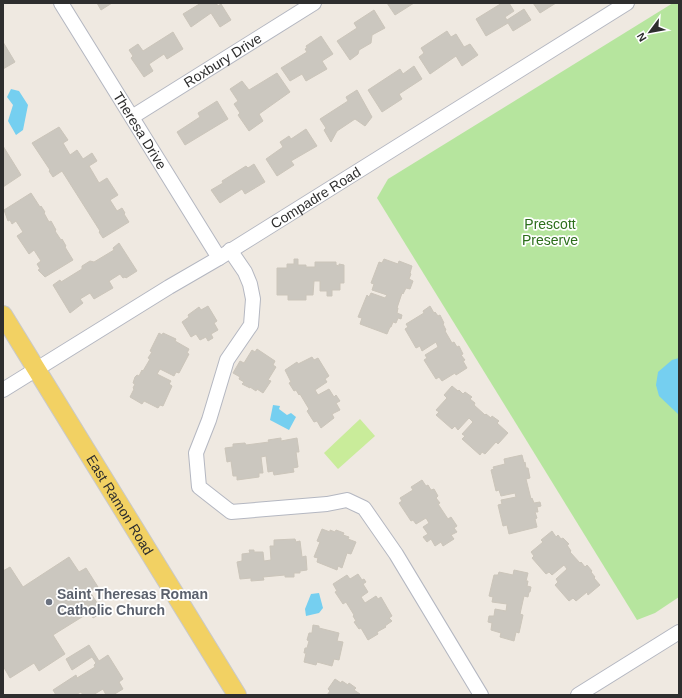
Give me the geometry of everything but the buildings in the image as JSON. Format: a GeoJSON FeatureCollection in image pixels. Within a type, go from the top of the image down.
{"type":"FeatureCollection","features":[{"type":"Feature","properties":{"kind":"main road","name":"East Ramon Road"},"geometry":{"type":"LineString","coordinates":[[3,315],[237,695]]}},
{"type":"Feature","properties":{"kind":"street","name":"Theresa Drive"},"geometry":{"type":"LineString","coordinates":[[62,3],[218,258]]}},
{"type":"Feature","properties":{"kind":"street","name":"Roxbury Drive"},"geometry":{"type":"LineString","coordinates":[[132,117],[314,3]]}},
{"type":"Feature","properties":{"kind":"street","name":"Compadre Road"},"geometry":{"type":"LineString","coordinates":[[3,390],[627,3]]}},
{"type":"Feature","properties":{"kind":"street"},"geometry":{"type":"LineString","coordinates":[[230,250],[245,272],[250,284],[253,299],[251,325],[227,360],[209,420],[196,453],[199,487],[231,512],[327,504],[347,500],[364,508],[396,554],[481,695]]}},
{"type":"Feature","properties":{"kind":"street"},"geometry":{"type":"LineString","coordinates":[[578,695],[679,632]]}},
{"type":"Feature","properties":{"kind":"green space","name":"Prescott Preserve"},"geometry":{"type":"Polygon","coordinates":[[[673,3],[679,3],[679,597],[655,613],[637,620],[377,198],[388,179],[673,3]]]}},
{"type":"Feature","properties":{"kind":"green space"},"geometry":{"type":"Polygon","coordinates":[[[360,419],[375,436],[338,469],[324,453],[360,419]]]}},
{"type":"Feature","properties":{"kind":"water"},"geometry":{"type":"Polygon","coordinates":[[[11,89],[19,91],[28,105],[23,130],[16,135],[8,121],[13,105],[7,97],[11,89]]]}},
{"type":"Feature","properties":{"kind":"water"},"geometry":{"type":"Polygon","coordinates":[[[679,358],[679,415],[659,396],[656,385],[658,372],[672,360],[679,358]]]}},
{"type":"Feature","properties":{"kind":"water"},"geometry":{"type":"Polygon","coordinates":[[[273,405],[280,406],[279,409],[287,415],[291,413],[296,417],[289,430],[270,420],[273,405]]]}},
{"type":"Feature","properties":{"kind":"water"},"geometry":{"type":"Polygon","coordinates":[[[319,593],[323,608],[319,613],[306,616],[305,609],[311,594],[319,593]]]}},
{"type":"Feature","properties":{"kind":"place","name":"Saint Theresas Roman Catholic Church"},"geometry":{"type":"Point","coordinates":[49,602]}}]}
